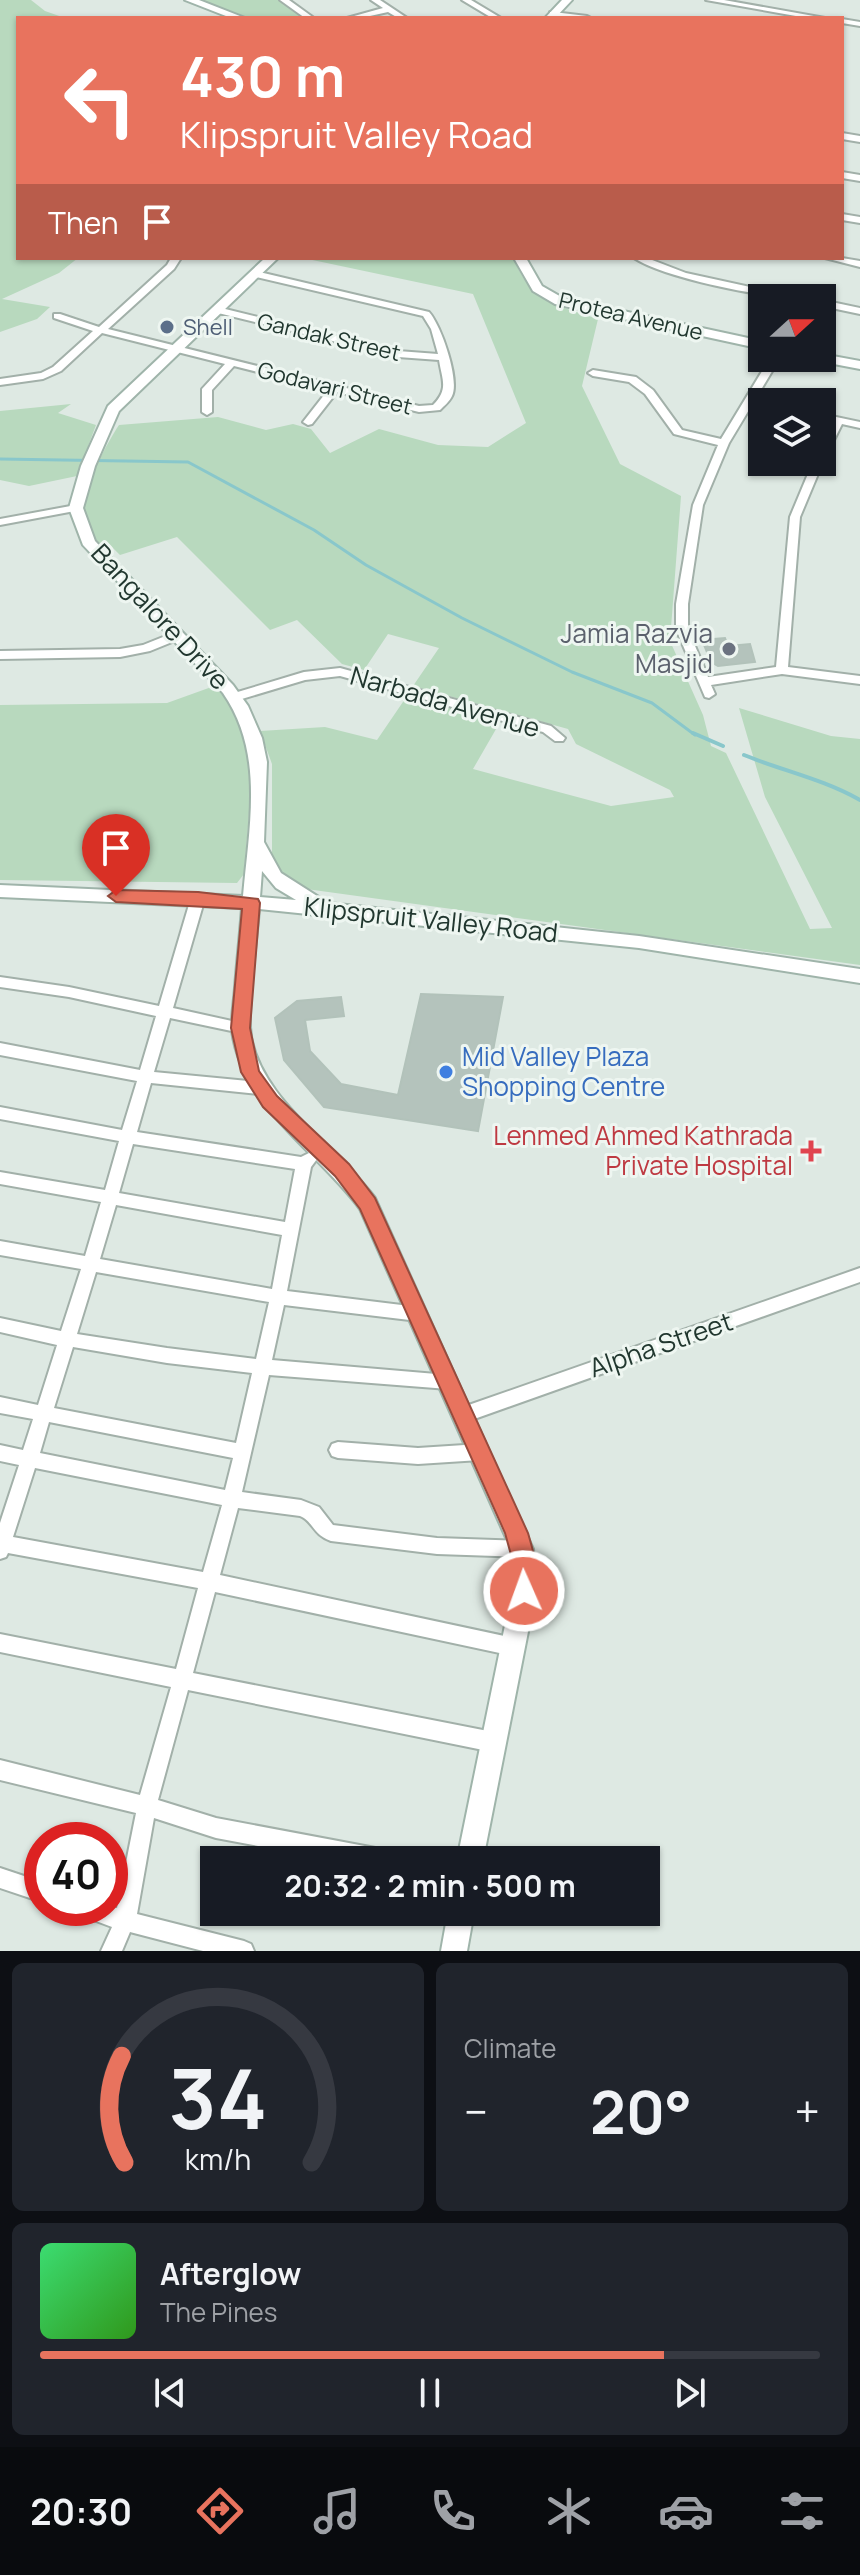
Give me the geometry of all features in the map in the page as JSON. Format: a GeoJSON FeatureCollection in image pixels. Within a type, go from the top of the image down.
{"type":"FeatureCollection","features":[{"type":"Feature","properties":{"kind":"street"},"geometry":{"type":"LineString","coordinates":[[190,0],[234,16]]}},
{"type":"Feature","properties":{"kind":"street"},"geometry":{"type":"LineString","coordinates":[[284,0],[307,16]]}},
{"type":"Feature","properties":{"kind":"street"},"geometry":{"type":"LineString","coordinates":[[375,0],[400,16]]}},
{"type":"Feature","properties":{"kind":"street"},"geometry":{"type":"LineString","coordinates":[[466,0],[494,16]]}},
{"type":"Feature","properties":{"kind":"street"},"geometry":{"type":"LineString","coordinates":[[552,16],[567,0]]}},
{"type":"Feature","properties":{"kind":"street"},"geometry":{"type":"LineString","coordinates":[[710,0],[809,16]]}},
{"type":"Feature","properties":{"kind":"street"},"geometry":{"type":"LineString","coordinates":[[359,16],[389,9]]}},
{"type":"Feature","properties":{"kind":"street"},"geometry":{"type":"LineString","coordinates":[[0,382],[50,374],[171,267],[175,260]]}},
{"type":"Feature","properties":{"kind":"street"},"geometry":{"type":"LineString","coordinates":[[0,522],[76,508],[88,466],[113,409],[270,260]]}},
{"type":"Feature","properties":{"kind":"street","name":"Protea Avenue"},"geometry":{"type":"LineString","coordinates":[[521,260],[537,288],[559,301],[748,342]]}},
{"type":"Feature","properties":{"kind":"street"},"geometry":{"type":"LineString","coordinates":[[644,260],[684,275],[748,288]]}},
{"type":"Feature","properties":{"kind":"street"},"geometry":{"type":"LineString","coordinates":[[840,260],[860,264]]}},
{"type":"Feature","properties":{"kind":"street","name":"Godavari Street"},"geometry":{"type":"LineString","coordinates":[[57,316],[100,330],[419,409],[434,409],[449,393],[434,322],[426,314],[255,274]]}},
{"type":"Feature","properties":{"kind":"street"},"geometry":{"type":"LineString","coordinates":[[836,306],[860,311]]}},
{"type":"Feature","properties":{"kind":"street","name":"Gandak Street"},"geometry":{"type":"LineString","coordinates":[[217,310],[398,354],[442,357]]}},
{"type":"Feature","properties":{"kind":"street"},"geometry":{"type":"LineString","coordinates":[[836,361],[860,365]]}},
{"type":"Feature","properties":{"kind":"street"},"geometry":{"type":"LineString","coordinates":[[207,412],[207,389],[232,362]]}},
{"type":"Feature","properties":{"kind":"street"},"geometry":{"type":"LineString","coordinates":[[593,373],[632,379],[649,392],[678,432],[724,443]]}},
{"type":"Feature","properties":{"kind":"street"},"geometry":{"type":"LineString","coordinates":[[308,422],[335,388]]}},
{"type":"Feature","properties":{"kind":"street"},"geometry":{"type":"LineString","coordinates":[[709,694],[683,637],[682,604],[700,495],[724,443],[748,413]]}},
{"type":"Feature","properties":{"kind":"street"},"geometry":{"type":"LineString","coordinates":[[836,419],[860,425]]}},
{"type":"Feature","properties":{"kind":"street"},"geometry":{"type":"LineString","coordinates":[[836,426],[839,420]]}},
{"type":"Feature","properties":{"kind":"street"},"geometry":{"type":"LineString","coordinates":[[782,670],[795,517],[812,476]]}},
{"type":"Feature","properties":{"kind":"street","name":"Bangalore Drive"},"geometry":{"type":"LineString","coordinates":[[76,508],[88,542],[235,697],[257,750],[257,839],[241,1028],[246,1059],[259,1088]]}},
{"type":"Feature","properties":{"kind":"street"},"geometry":{"type":"LineString","coordinates":[[0,655],[120,653],[146,648],[178,635]]}},
{"type":"Feature","properties":{"kind":"street"},"geometry":{"type":"LineString","coordinates":[[703,682],[782,670],[860,680]]}},
{"type":"Feature","properties":{"kind":"street","name":"Narbada Avenue"},"geometry":{"type":"LineString","coordinates":[[235,697],[304,676],[340,672],[547,729],[559,738]]}},
{"type":"Feature","properties":{"kind":"street"},"geometry":{"type":"LineString","coordinates":[[257,839],[266,868],[277,881],[330,909]]}},
{"type":"Feature","properties":{"kind":"street","name":"Klipspruit Valley Road"},"geometry":{"type":"LineString","coordinates":[[0,891],[198,898],[330,909],[639,942],[860,976]]}},
{"type":"Feature","properties":{"kind":"street"},"geometry":{"type":"LineString","coordinates":[[198,898],[90,1266],[1,1546],[211,1582],[514,1647]]}},
{"type":"Feature","properties":{"kind":"street"},"geometry":{"type":"LineString","coordinates":[[0,982],[69,992],[241,1028]]}},
{"type":"Feature","properties":{"kind":"street"},"geometry":{"type":"LineString","coordinates":[[0,1049],[147,1077],[259,1088],[357,1187],[368,1204],[522,1549],[524,1591],[473,1846]]}},
{"type":"Feature","properties":{"kind":"street"},"geometry":{"type":"LineString","coordinates":[[0,1113],[128,1137],[304,1164]]}},
{"type":"Feature","properties":{"kind":"street"},"geometry":{"type":"LineString","coordinates":[[128,1905],[147,1806],[232,1499],[278,1297],[304,1164],[320,1148]]}},
{"type":"Feature","properties":{"kind":"street"},"geometry":{"type":"LineString","coordinates":[[0,1178],[292,1230]]}},
{"type":"Feature","properties":{"kind":"street"},"geometry":{"type":"LineString","coordinates":[[0,1248],[278,1297],[418,1314]]}},
{"type":"Feature","properties":{"kind":"street","name":"Alpha Street"},"geometry":{"type":"LineString","coordinates":[[463,1415],[860,1275]]}},
{"type":"Feature","properties":{"kind":"street"},"geometry":{"type":"LineString","coordinates":[[0,1325],[66,1341],[261,1369],[448,1382]]}},
{"type":"Feature","properties":{"kind":"street"},"geometry":{"type":"LineString","coordinates":[[0,1405],[242,1452]]}},
{"type":"Feature","properties":{"kind":"street"},"geometry":{"type":"LineString","coordinates":[[338,1450],[418,1456],[480,1452]]}},
{"type":"Feature","properties":{"kind":"street"},"geometry":{"type":"LineString","coordinates":[[0,1453],[308,1511],[317,1516],[323,1529],[331,1533],[437,1546],[522,1549]]}},
{"type":"Feature","properties":{"kind":"street"},"geometry":{"type":"LineString","coordinates":[[0,1643],[493,1742]]}},
{"type":"Feature","properties":{"kind":"street"},"geometry":{"type":"LineString","coordinates":[[0,1770],[147,1806],[216,1828],[312,1846]]}},
{"type":"Feature","properties":{"kind":"street"},"geometry":{"type":"LineString","coordinates":[[0,1878],[24,1886]]}},
{"type":"Feature","properties":{"kind":"street"},"geometry":{"type":"LineString","coordinates":[[128,1922],[244,1951]]}},
{"type":"Feature","properties":{"kind":"street"},"geometry":{"type":"LineString","coordinates":[[111,1951],[123,1926]]}},
{"type":"Feature","properties":{"kind":"street"},"geometry":{"type":"LineString","coordinates":[[454,1951],[458,1926]]}},
{"type":"Feature","properties":{"kind":"green space"},"geometry":{"type":"Polygon","coordinates":[[[0,0],[31,0],[45,11],[59,16],[16,16],[16,260],[75,260],[59,273],[2,299],[50,307],[37,319],[0,332],[0,0]]]}},
{"type":"Feature","properties":{"kind":"green space"},"geometry":{"type":"Polygon","coordinates":[[[196,0],[281,0],[304,16],[240,16],[196,0]]]}},
{"type":"Feature","properties":{"kind":"green space"},"geometry":{"type":"Polygon","coordinates":[[[312,260],[514,260],[537,294],[556,305],[598,319],[582,386],[620,464],[681,496],[670,641],[703,715],[711,746],[726,753],[810,929],[832,928],[765,797],[739,708],[831,736],[860,739],[860,965],[299,888],[279,877],[272,859],[272,764],[260,731],[325,727],[377,740],[407,696],[503,717],[473,769],[611,806],[674,797],[670,790],[576,744],[568,729],[413,686],[439,648],[388,634],[364,670],[342,664],[297,620],[270,630],[177,537],[120,555],[107,542],[100,545],[87,527],[83,505],[88,486],[119,425],[218,417],[266,430],[293,424],[311,429],[330,453],[379,429],[438,445],[488,447],[526,423],[473,294],[312,260]]]}},
{"type":"Feature","properties":{"kind":"green space"},"geometry":{"type":"Polygon","coordinates":[[[71,404],[58,413],[96,425],[77,476],[29,486],[0,480],[0,411],[71,404]]]}},
{"type":"Feature","properties":{"kind":"green space"},"geometry":{"type":"Polygon","coordinates":[[[217,685],[241,731],[250,776],[244,874],[237,883],[0,880],[0,705],[167,703],[217,685]]]}},
{"type":"Feature","properties":{"kind":"building","name":"Jamia Razvia Masjid"},"geometry":{"type":"Polygon","coordinates":[[[725,638],[728,646],[750,644],[755,662],[718,666],[711,662],[702,640],[725,638]]]}},
{"type":"Feature","properties":{"kind":"building","name":"Mid Valley Plaza Shopping Centre"},"geometry":{"type":"Polygon","coordinates":[[[421,994],[503,997],[478,1131],[324,1107],[284,1060],[275,1018],[297,1001],[341,997],[344,1016],[305,1020],[310,1051],[341,1084],[398,1095],[421,994]]]}},
{"type":"Feature","properties":{"kind":"waterway"},"geometry":{"type":"LineString","coordinates":[[0,459],[188,462],[314,530],[366,565],[462,618],[572,672],[652,703],[695,735]]}},
{"type":"Feature","properties":{"kind":"waterway"},"geometry":{"type":"LineString","coordinates":[[693,733],[723,746]]}},
{"type":"Feature","properties":{"kind":"waterway"},"geometry":{"type":"LineString","coordinates":[[744,755],[860,800]]}},
{"type":"Feature","properties":{"kind":"place","name":"Shell"},"geometry":{"type":"Point","coordinates":[167,327]}},
{"type":"Feature","properties":{"kind":"place","name":"Jamia Razvia Masjid"},"geometry":{"type":"Point","coordinates":[729,649]}},
{"type":"Feature","properties":{"kind":"place","name":"Mid Valley Plaza Shopping Centre"},"geometry":{"type":"Point","coordinates":[446,1072]}},
{"type":"Feature","properties":{"kind":"place","name":"Lenmed Ahmed Kathrada Private Hospital"},"geometry":{"type":"Point","coordinates":[811,1151]}},
{"type":"Feature","properties":{"kind":"route"},"geometry":{"type":"LineString","coordinates":[[116,896],[251,903],[241,1028],[250,1072],[270,1101],[342,1170],[368,1204],[516,1533],[525,1562],[524,1591]]}}]}
